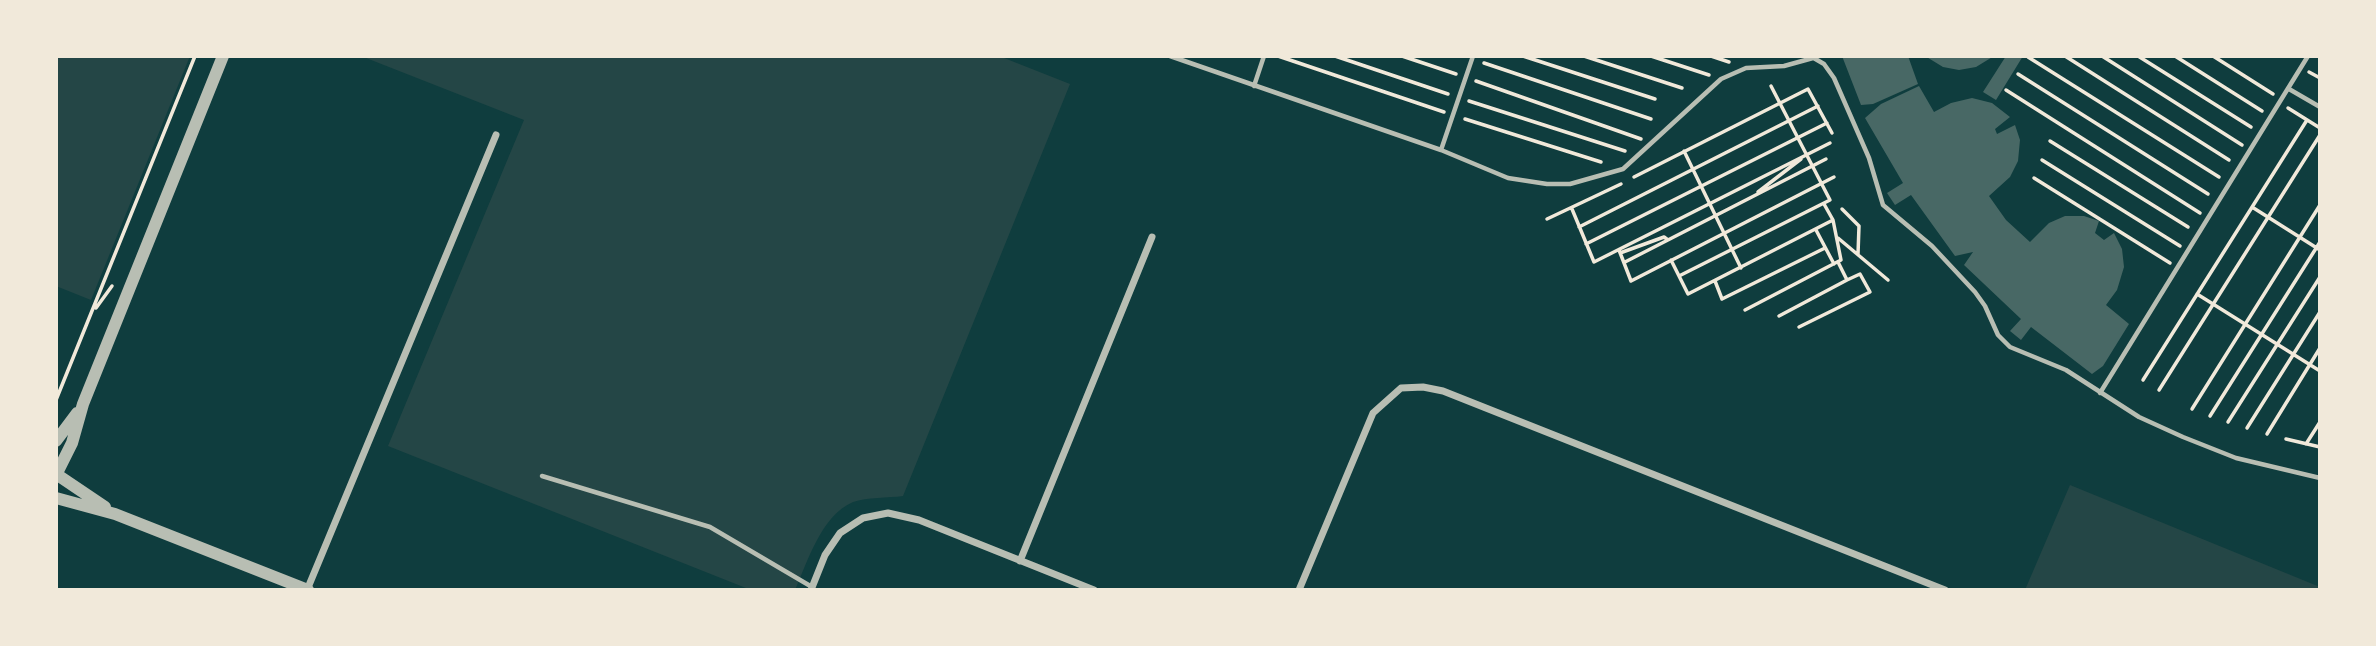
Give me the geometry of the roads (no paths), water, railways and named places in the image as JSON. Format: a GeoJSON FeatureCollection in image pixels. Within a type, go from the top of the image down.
{"type":"FeatureCollection","features":[{"type":"Feature","properties":{"kind":"street"},"geometry":{"type":"LineString","coordinates":[[115,514],[57,475],[72,443],[83,404],[223,56]]}},
{"type":"Feature","properties":{"kind":"street"},"geometry":{"type":"LineString","coordinates":[[56,498],[115,514],[308,590],[496,135]]}},
{"type":"Feature","properties":{"kind":"street"},"geometry":{"type":"LineString","coordinates":[[1020,561],[1152,237]]}},
{"type":"Feature","properties":{"kind":"street"},"geometry":{"type":"LineString","coordinates":[[1299,590],[1373,413],[1402,388],[1423,387],[1443,391],[1945,590]]}},
{"type":"Feature","properties":{"kind":"street"},"geometry":{"type":"LineString","coordinates":[[56,441],[83,404]]}},
{"type":"Feature","properties":{"kind":"street"},"geometry":{"type":"LineString","coordinates":[[812,588],[832,542],[852,523],[877,514],[901,514],[1094,590]]}},
{"type":"Feature","properties":{"kind":"lane"},"geometry":{"type":"LineString","coordinates":[[1170,56],[1441,150],[1520,182],[1547,184],[1570,184],[1623,169],[1721,79],[1746,68],[1784,66],[1812,57],[1824,64],[1835,78],[1869,158],[1883,205],[1932,246],[1975,292],[1985,306],[1998,335],[2010,347],[2066,370],[2139,417],[2236,458],[2320,478]]}},
{"type":"Feature","properties":{"kind":"lane"},"geometry":{"type":"LineString","coordinates":[[1254,86],[1264,56]]}},
{"type":"Feature","properties":{"kind":"lane"},"geometry":{"type":"LineString","coordinates":[[2100,393],[2308,56]]}},
{"type":"Feature","properties":{"kind":"lane"},"geometry":{"type":"LineString","coordinates":[[1441,150],[1473,58]]}},
{"type":"Feature","properties":{"kind":"lane"},"geometry":{"type":"LineString","coordinates":[[2289,89],[2320,107]]}},
{"type":"Feature","properties":{"kind":"lane"},"geometry":{"type":"LineString","coordinates":[[542,476],[710,527],[812,588]]}}]}
